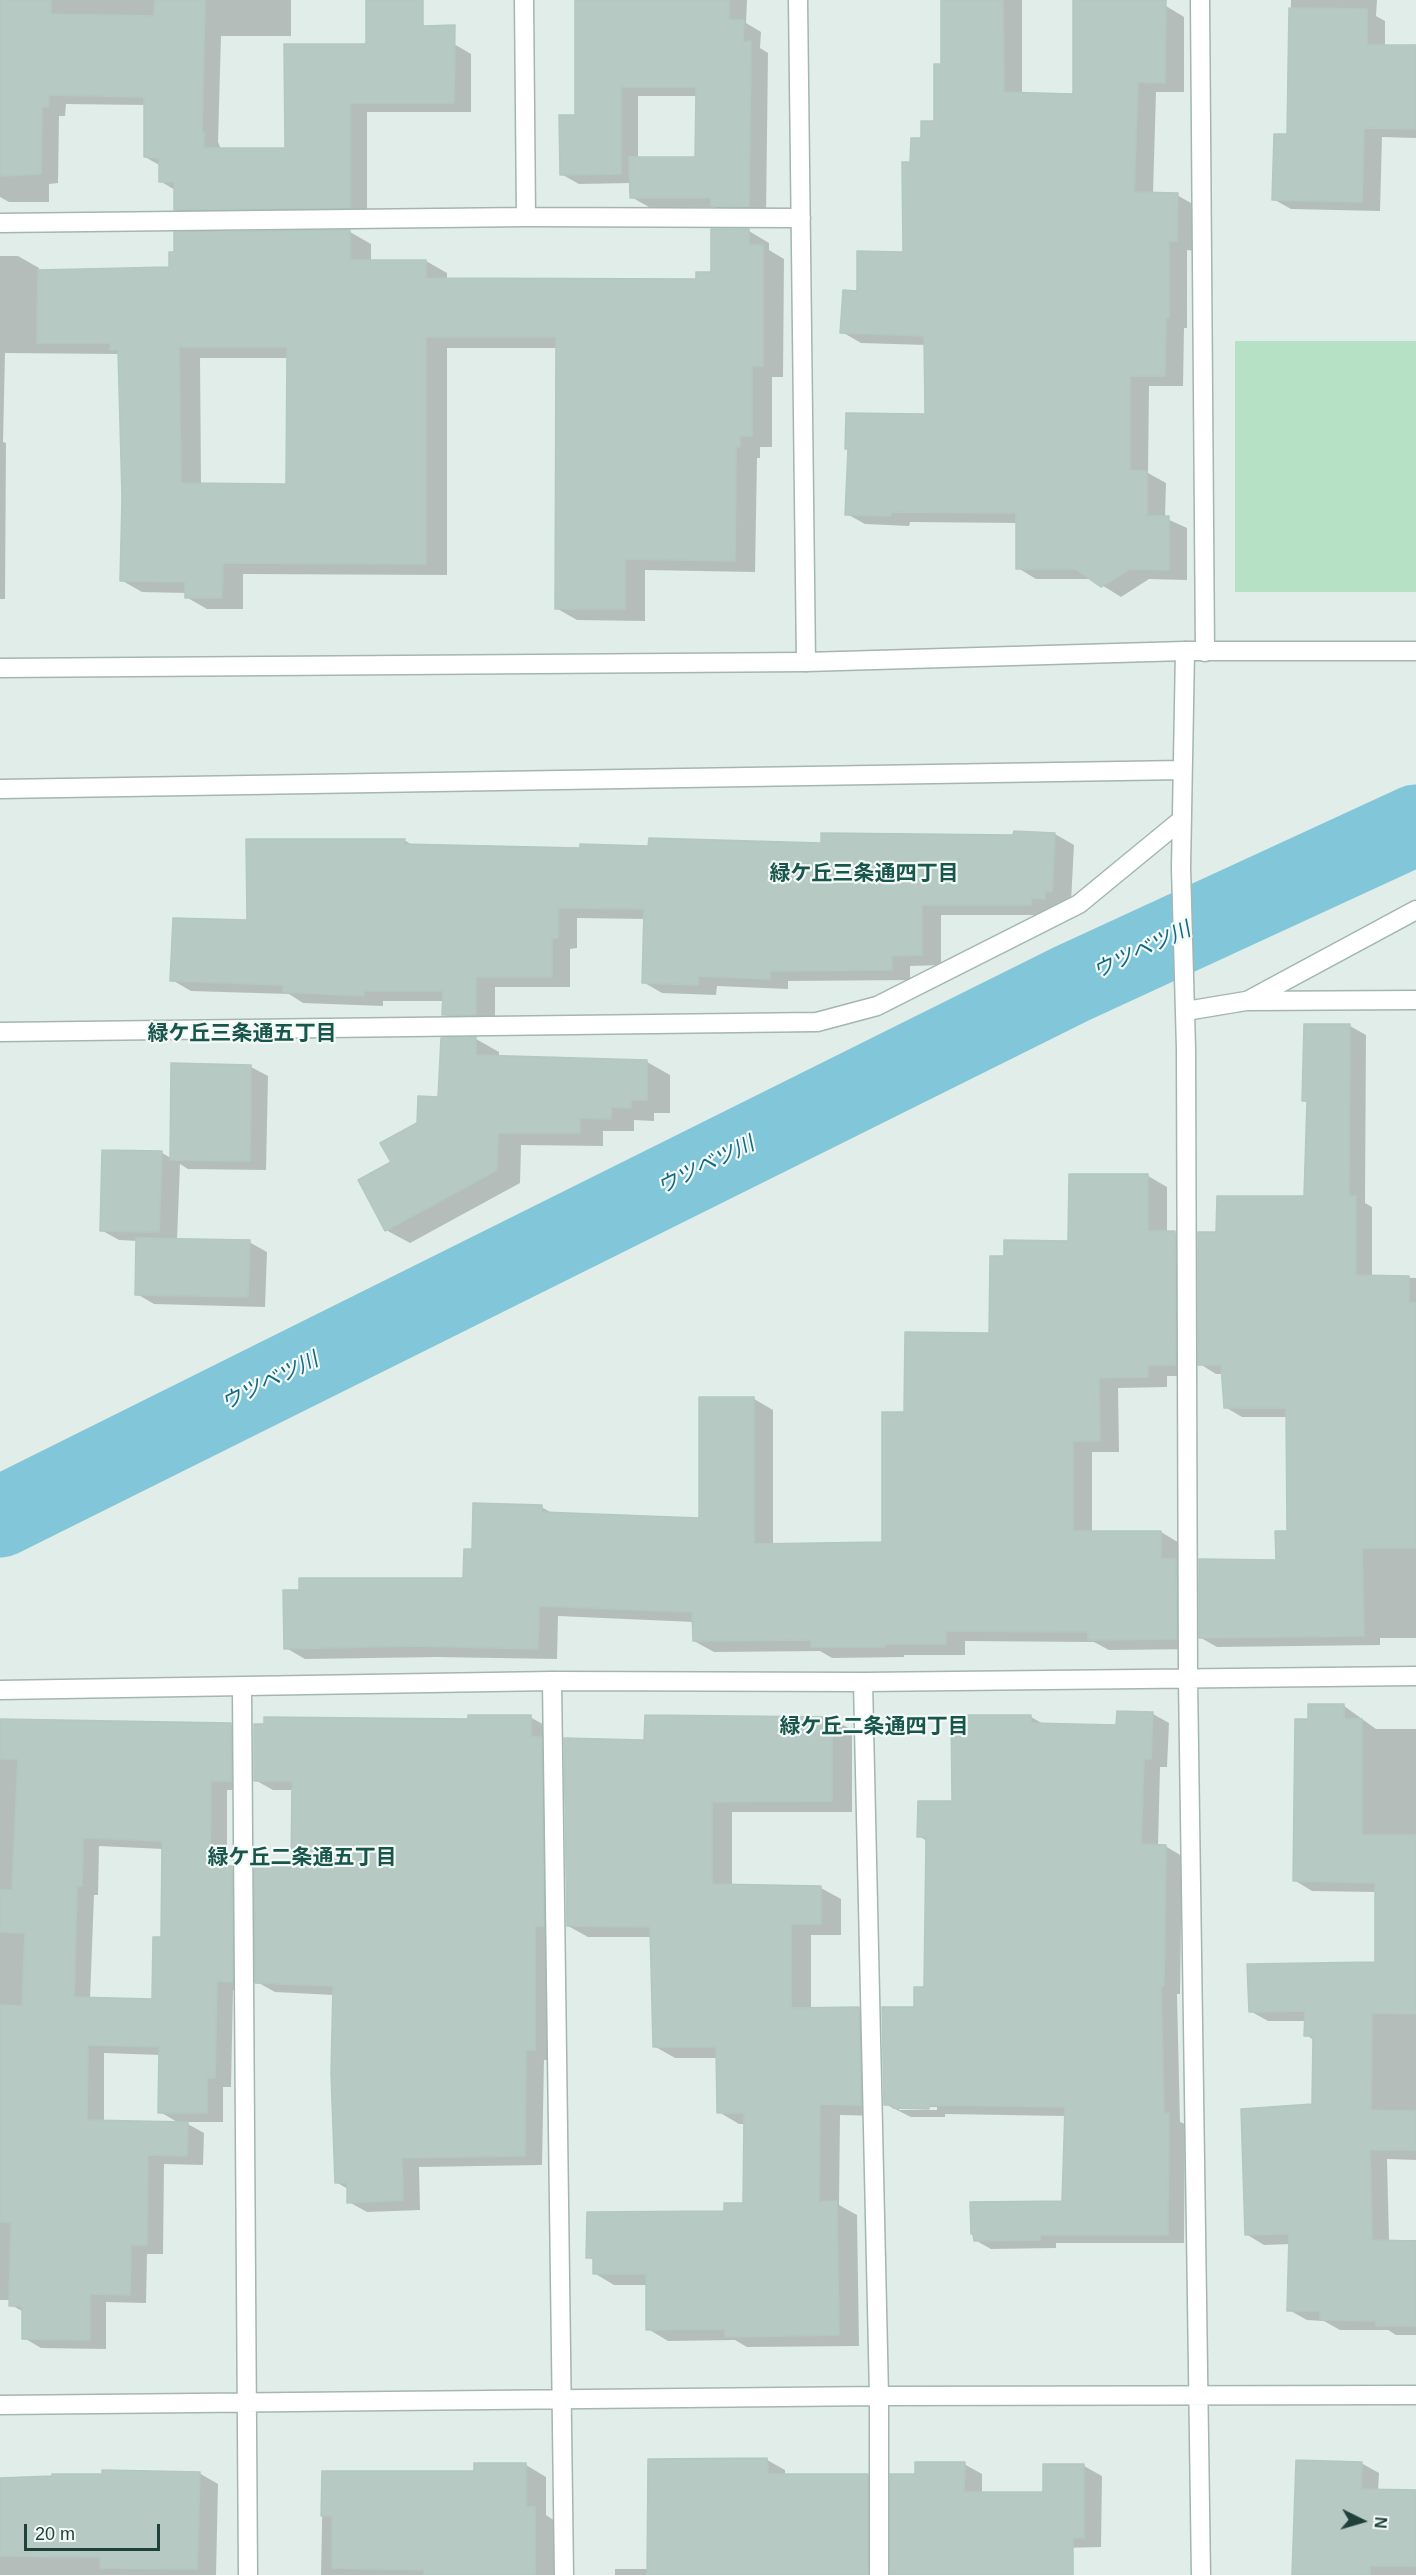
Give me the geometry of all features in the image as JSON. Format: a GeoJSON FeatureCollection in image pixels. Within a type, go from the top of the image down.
{"type":"FeatureCollection","features":[{"type":"Feature","properties":{"kind":"street"},"geometry":{"type":"LineString","coordinates":[[524,0],[526,217]]}},
{"type":"Feature","properties":{"kind":"street"},"geometry":{"type":"LineString","coordinates":[[798,0],[806,662]]}},
{"type":"Feature","properties":{"kind":"street"},"geometry":{"type":"LineString","coordinates":[[1200,0],[1205,652]]}},
{"type":"Feature","properties":{"kind":"street"},"geometry":{"type":"LineString","coordinates":[[0,223],[526,217],[801,218]]}},
{"type":"Feature","properties":{"kind":"street"},"geometry":{"type":"LineString","coordinates":[[1185,651],[1180,821],[1186,1011],[1188,1679],[1201,2575]]}},
{"type":"Feature","properties":{"kind":"street"},"geometry":{"type":"LineString","coordinates":[[0,668],[806,662],[1185,651],[1416,651]]}},
{"type":"Feature","properties":{"kind":"street"},"geometry":{"type":"LineString","coordinates":[[0,789],[1182,770]]}},
{"type":"Feature","properties":{"kind":"street"},"geometry":{"type":"LineString","coordinates":[[0,1032],[817,1022],[877,1006],[1079,904],[1180,821]]}},
{"type":"Feature","properties":{"kind":"street"},"geometry":{"type":"LineString","coordinates":[[1246,1001],[1416,910]]}},
{"type":"Feature","properties":{"kind":"street"},"geometry":{"type":"LineString","coordinates":[[1186,1011],[1246,1001],[1416,1000]]}},
{"type":"Feature","properties":{"kind":"street"},"geometry":{"type":"LineString","coordinates":[[0,1690],[552,1681],[863,1682],[1416,1676]]}},
{"type":"Feature","properties":{"kind":"street"},"geometry":{"type":"LineString","coordinates":[[552,1681],[564,2575]]}},
{"type":"Feature","properties":{"kind":"street"},"geometry":{"type":"LineString","coordinates":[[863,1682],[879,2396],[879,2575]]}},
{"type":"Feature","properties":{"kind":"street"},"geometry":{"type":"LineString","coordinates":[[242,1687],[248,2575]]}},
{"type":"Feature","properties":{"kind":"street"},"geometry":{"type":"LineString","coordinates":[[0,2405],[879,2396],[1416,2395]]}},
{"type":"Feature","properties":{"kind":"green space"},"geometry":{"type":"Polygon","coordinates":[[[1235,341],[1416,341],[1416,592],[1235,592],[1235,341]]]}},
{"type":"Feature","properties":{"kind":"building"},"geometry":{"type":"Polygon","coordinates":[[[0,0],[51,0],[51,14],[154,16],[155,0],[205,0],[202,132],[204,132],[204,148],[285,148],[284,44],[366,44],[366,0],[423,0],[423,26],[455,25],[454,103],[350,103],[350,208],[174,210],[174,182],[159,182],[159,158],[144,157],[144,97],[49,95],[48,107],[42,107],[41,174],[0,176],[0,0]]]}},
{"type":"Feature","properties":{"kind":"building"},"geometry":{"type":"Polygon","coordinates":[[[575,0],[729,0],[729,20],[744,20],[743,42],[751,41],[749,207],[711,206],[711,198],[630,198],[629,157],[695,157],[696,87],[621,87],[621,174],[560,175],[559,115],[575,115],[575,0]]]}},
{"type":"Feature","properties":{"kind":"building"},"geometry":{"type":"Polygon","coordinates":[[[941,0],[1003,0],[1004,92],[1073,94],[1073,0],[1166,0],[1165,83],[1138,82],[1134,192],[1178,193],[1177,241],[1169,241],[1169,318],[1166,318],[1165,376],[1130,376],[1130,470],[1147,471],[1147,516],[1169,516],[1169,570],[1130,569],[1101,587],[1075,569],[1016,569],[1016,513],[891,512],[891,516],[845,515],[848,449],[845,449],[846,413],[925,414],[924,336],[840,333],[843,290],[857,291],[857,251],[903,252],[902,162],[910,162],[911,138],[921,138],[921,121],[934,121],[934,64],[941,64],[941,0]]]}},
{"type":"Feature","properties":{"kind":"building"},"geometry":{"type":"Polygon","coordinates":[[[1289,8],[1367,9],[1367,45],[1416,45],[1416,129],[1364,128],[1362,202],[1272,200],[1274,134],[1287,134],[1289,8]]]}},
{"type":"Feature","properties":{"kind":"building"},"geometry":{"type":"Polygon","coordinates":[[[711,229],[749,229],[749,245],[763,245],[763,366],[752,366],[752,436],[740,436],[740,447],[736,447],[735,561],[625,559],[625,609],[555,609],[556,337],[426,337],[426,564],[223,563],[222,598],[185,598],[185,582],[120,581],[122,498],[118,350],[110,350],[110,343],[37,343],[38,270],[169,267],[169,252],[174,252],[174,232],[350,230],[350,260],[426,260],[426,278],[696,279],[696,272],[711,272],[711,229]],[[179,347],[181,483],[286,484],[287,347],[179,347]]]}},
{"type":"Feature","properties":{"kind":"building"},"geometry":{"type":"Polygon","coordinates":[[[1014,831],[1055,833],[1052,892],[1045,891],[1045,899],[1031,898],[1031,905],[922,905],[922,955],[892,956],[892,970],[770,971],[770,979],[698,976],[698,985],[642,983],[644,909],[558,908],[558,938],[552,938],[552,977],[476,977],[476,1015],[442,1015],[443,991],[364,991],[364,996],[283,992],[283,985],[170,981],[173,918],[247,920],[246,839],[405,839],[404,844],[580,848],[580,844],[648,846],[649,838],[821,843],[821,833],[1013,835],[1014,831]]]}},
{"type":"Feature","properties":{"kind":"building"},"geometry":{"type":"Polygon","coordinates":[[[1304,1024],[1350,1024],[1349,1196],[1356,1196],[1356,1275],[1409,1276],[1409,1303],[1416,1303],[1416,1548],[1362,1548],[1364,1636],[1199,1638],[1199,1559],[1276,1560],[1275,1531],[1287,1531],[1286,1408],[1224,1408],[1221,1365],[1198,1365],[1198,1232],[1216,1232],[1217,1196],[1304,1196],[1307,1101],[1302,1101],[1304,1024]]]}},
{"type":"Feature","properties":{"kind":"building"},"geometry":{"type":"Polygon","coordinates":[[[476,1037],[476,1055],[647,1060],[647,1100],[631,1100],[631,1108],[611,1107],[611,1119],[580,1118],[580,1133],[498,1133],[497,1170],[385,1231],[358,1180],[391,1162],[380,1143],[417,1123],[418,1096],[438,1097],[441,1038],[476,1037]]]}},
{"type":"Feature","properties":{"kind":"building"},"geometry":{"type":"Polygon","coordinates":[[[171,1063],[251,1065],[250,1161],[170,1160],[171,1063]]]}},
{"type":"Feature","properties":{"kind":"building"},"geometry":{"type":"Polygon","coordinates":[[[102,1150],[162,1151],[159,1232],[100,1231],[102,1150]]]}},
{"type":"Feature","properties":{"kind":"building"},"geometry":{"type":"Polygon","coordinates":[[[1069,1174],[1148,1174],[1148,1231],[1175,1231],[1176,1365],[1148,1365],[1148,1377],[1099,1378],[1100,1441],[1073,1441],[1073,1531],[1161,1531],[1161,1559],[1176,1559],[1177,1639],[1088,1640],[1088,1632],[946,1631],[946,1644],[885,1644],[885,1647],[811,1647],[811,1640],[693,1641],[692,1612],[539,1606],[538,1649],[416,1646],[284,1649],[283,1590],[299,1590],[299,1578],[463,1578],[464,1549],[472,1549],[473,1503],[542,1505],[542,1512],[699,1518],[699,1397],[754,1397],[754,1544],[882,1542],[882,1412],[904,1412],[905,1332],[989,1333],[990,1256],[1004,1256],[1004,1240],[1068,1241],[1069,1174]]]}},
{"type":"Feature","properties":{"kind":"building"},"geometry":{"type":"Polygon","coordinates":[[[136,1238],[250,1240],[248,1297],[135,1295],[136,1238]]]}},
{"type":"Feature","properties":{"kind":"building"},"geometry":{"type":"Polygon","coordinates":[[[1308,1704],[1344,1704],[1344,1719],[1362,1719],[1362,1835],[1416,1835],[1416,2014],[1372,2013],[1371,2110],[1416,2111],[1416,2150],[1370,2150],[1372,2240],[1416,2241],[1416,2326],[1376,2326],[1376,2321],[1320,2320],[1320,2311],[1287,2311],[1289,2234],[1245,2235],[1241,2109],[1312,2104],[1313,2036],[1304,2036],[1305,2011],[1249,2012],[1247,1964],[1375,1962],[1375,1883],[1293,1881],[1295,1719],[1308,1719],[1308,1704]]]}},
{"type":"Feature","properties":{"kind":"building"},"geometry":{"type":"Polygon","coordinates":[[[1117,1711],[1153,1712],[1151,1759],[1144,1759],[1141,1844],[1166,1845],[1164,1986],[1161,1986],[1164,2114],[1169,2113],[1168,2235],[1040,2235],[1040,2240],[974,2241],[973,2234],[971,2234],[970,2202],[1062,2201],[1065,2107],[929,2105],[929,2109],[893,2108],[894,2105],[884,2105],[882,2007],[914,2007],[914,1987],[924,1987],[926,1837],[917,1837],[918,1801],[952,1801],[951,1715],[1031,1715],[1031,1723],[1116,1725],[1117,1711]]]}},
{"type":"Feature","properties":{"kind":"building"},"geometry":{"type":"Polygon","coordinates":[[[468,1715],[531,1715],[531,1737],[542,1737],[544,1926],[535,1926],[535,2050],[526,2050],[525,2156],[402,2158],[403,2200],[347,2203],[347,2183],[335,2183],[331,2073],[333,1986],[255,1983],[254,1866],[291,1867],[292,1781],[254,1781],[254,1724],[264,1724],[264,1717],[468,1719],[468,1715]]]}},
{"type":"Feature","properties":{"kind":"building"},"geometry":{"type":"Polygon","coordinates":[[[645,1715],[832,1717],[832,1801],[712,1802],[712,1884],[821,1886],[821,1924],[791,1924],[791,2008],[859,2007],[861,2105],[820,2104],[819,2202],[837,2201],[839,2335],[725,2337],[725,2329],[646,2330],[646,2274],[593,2274],[593,2258],[586,2258],[587,2212],[724,2211],[724,2203],[743,2203],[744,2113],[717,2113],[716,2047],[653,2047],[650,1927],[567,1926],[564,1738],[644,1740],[645,1715]]]}},
{"type":"Feature","properties":{"kind":"building"},"geometry":{"type":"Polygon","coordinates":[[[0,1719],[231,1723],[231,1781],[211,1781],[210,1866],[232,1866],[233,1982],[217,1981],[215,2078],[207,2078],[207,2113],[158,2113],[159,2047],[88,2045],[87,2120],[188,2122],[187,2156],[148,2155],[147,2245],[131,2245],[130,2295],[90,2294],[90,2340],[22,2339],[22,2306],[9,2306],[11,2223],[0,2222],[0,2005],[22,2006],[25,1933],[0,1932],[0,1890],[12,1890],[18,1759],[0,1759],[0,1719]],[[83,1838],[82,1886],[77,1886],[74,1997],[152,1999],[153,1937],[161,1937],[162,1841],[83,1838]]]}},
{"type":"Feature","properties":{"kind":"building"},"geometry":{"type":"Polygon","coordinates":[[[767,2458],[768,2474],[868,2474],[868,2575],[647,2575],[648,2459],[767,2458]]]}},
{"type":"Feature","properties":{"kind":"building"},"geometry":{"type":"Polygon","coordinates":[[[1296,2460],[1362,2462],[1361,2489],[1416,2490],[1416,2566],[1370,2566],[1370,2575],[1292,2575],[1296,2460]]]}},
{"type":"Feature","properties":{"kind":"building"},"geometry":{"type":"Polygon","coordinates":[[[915,2462],[965,2462],[964,2492],[1043,2492],[1043,2464],[1084,2464],[1084,2538],[1073,2538],[1073,2575],[890,2575],[890,2474],[915,2474],[915,2462]]]}},
{"type":"Feature","properties":{"kind":"building"},"geometry":{"type":"Polygon","coordinates":[[[474,2463],[526,2463],[526,2507],[535,2507],[535,2575],[424,2575],[424,2570],[332,2568],[332,2516],[321,2516],[322,2471],[474,2471],[474,2463]]]}},
{"type":"Feature","properties":{"kind":"building"},"geometry":{"type":"Polygon","coordinates":[[[102,2470],[200,2472],[197,2569],[100,2568],[100,2557],[0,2556],[0,2478],[52,2476],[52,2474],[102,2474],[102,2470]]]}},
{"type":"Feature","properties":{"kind":"waterway","name":"ウツベツ川"},"geometry":{"type":"LineString","coordinates":[[0,1517],[1071,984],[1416,825]]}},
{"type":"Feature","properties":{"kind":"district","name":"緑ケ丘三条通四丁目"},"geometry":{"type":"Point","coordinates":[864,874]}},
{"type":"Feature","properties":{"kind":"district","name":"緑ケ丘三条通五丁目"},"geometry":{"type":"Point","coordinates":[242,1034]}},
{"type":"Feature","properties":{"kind":"district","name":"緑ケ丘二条通四丁目"},"geometry":{"type":"Point","coordinates":[874,1727]}},
{"type":"Feature","properties":{"kind":"district","name":"緑ケ丘二条通五丁目"},"geometry":{"type":"Point","coordinates":[302,1858]}}]}
